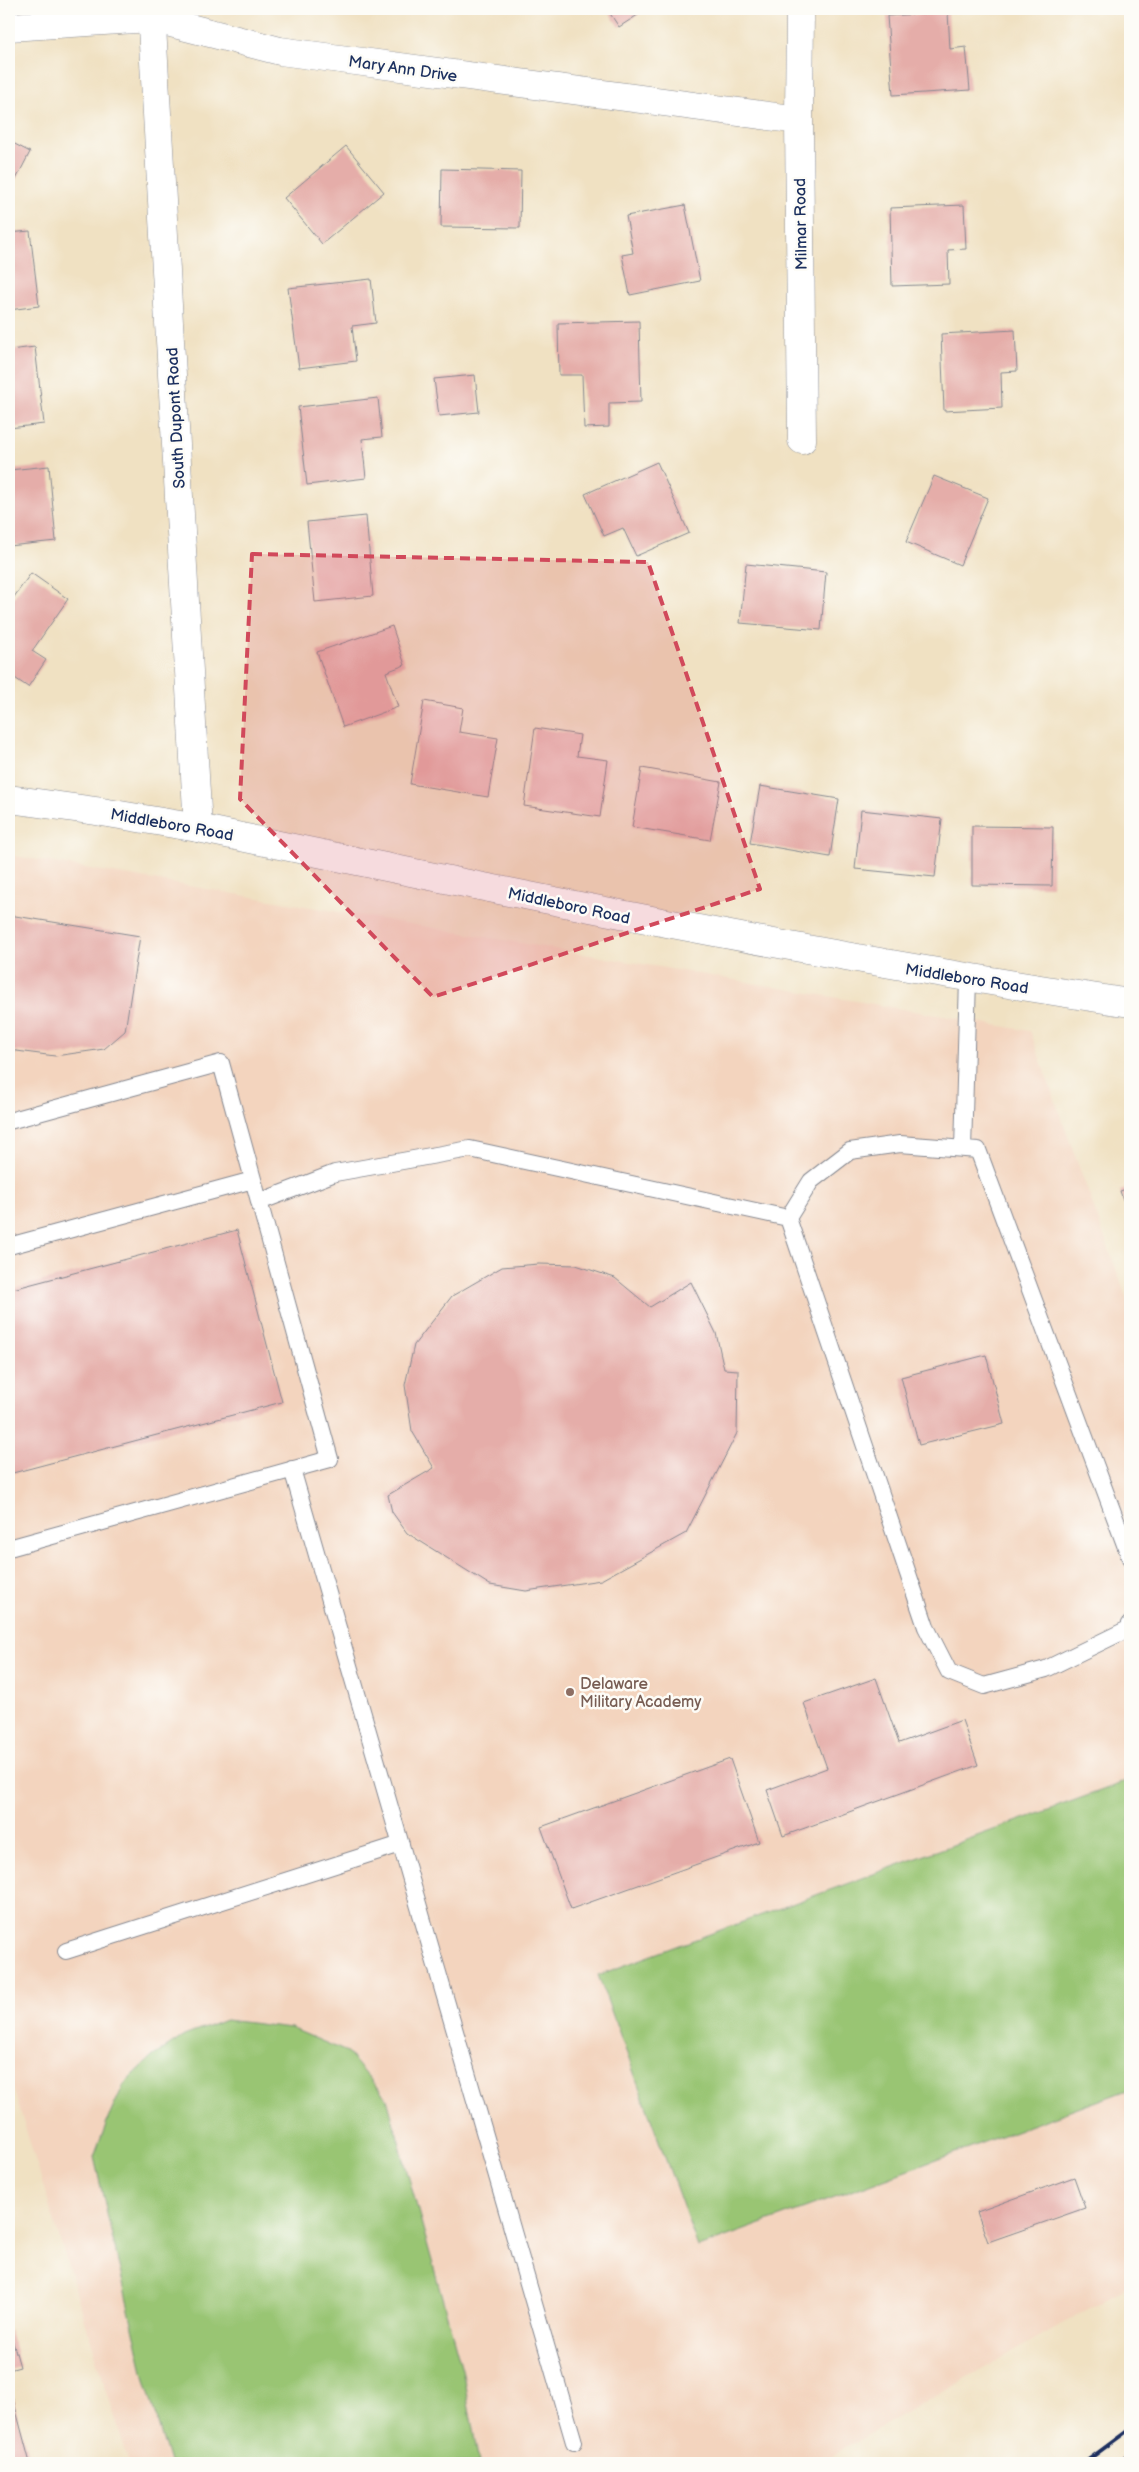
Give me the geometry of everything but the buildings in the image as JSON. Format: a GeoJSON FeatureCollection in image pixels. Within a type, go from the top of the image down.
{"type":"FeatureCollection","features":[{"type":"Feature","properties":{"kind":"street","name":"Milmar Road"},"geometry":{"type":"LineString","coordinates":[[800,9],[799,120],[802,440]]}},
{"type":"Feature","properties":{"kind":"street","name":"Mary Ann Drive"},"geometry":{"type":"LineString","coordinates":[[9,27],[151,14],[280,51],[799,120]]}},
{"type":"Feature","properties":{"kind":"street","name":"South Dupont Road"},"geometry":{"type":"LineString","coordinates":[[151,14],[198,828]]}},
{"type":"Feature","properties":{"kind":"street","name":"Middleboro Road"},"geometry":{"type":"LineString","coordinates":[[9,799],[198,828],[657,923],[968,979],[1130,1003]]}},
{"type":"Feature","properties":{"kind":"lane"},"geometry":{"type":"LineString","coordinates":[[963,1149],[968,979]]}},
{"type":"Feature","properties":{"kind":"lane"},"geometry":{"type":"LineString","coordinates":[[9,1121],[221,1063],[330,1459],[9,1548]]}},
{"type":"Feature","properties":{"kind":"lane"},"geometry":{"type":"LineString","coordinates":[[788,1218],[811,1181],[850,1151],[900,1144],[978,1150],[1130,1558]]}},
{"type":"Feature","properties":{"kind":"lane"},"geometry":{"type":"LineString","coordinates":[[259,1202],[335,1173],[470,1149],[788,1218]]}},
{"type":"Feature","properties":{"kind":"lane"},"geometry":{"type":"LineString","coordinates":[[9,1246],[253,1180]]}},
{"type":"Feature","properties":{"kind":"lane"},"geometry":{"type":"LineString","coordinates":[[788,1218],[926,1627],[949,1672],[984,1686],[1046,1669],[1128,1629],[1130,1624]]}},
{"type":"Feature","properties":{"kind":"lane"},"geometry":{"type":"LineString","coordinates":[[292,1469],[574,2442]]}},
{"type":"Feature","properties":{"kind":"lane"},"geometry":{"type":"LineString","coordinates":[[66,1950],[401,1844]]}},
{"type":"Feature","properties":{"kind":"highlighted area"},"geometry":{"type":"Polygon","coordinates":[[[252,554],[648,562],[760,889],[433,997],[240,799],[252,554]]]}},
{"type":"Feature","properties":{"kind":"shaded area","name":"Delaware Military Academy"},"geometry":{"type":"Polygon","coordinates":[[[9,855],[1030,1031],[1130,1308],[1130,2285],[819,2463],[129,2463],[9,2075],[9,855]]]}},
{"type":"Feature","properties":{"kind":"green space"},"geometry":{"type":"Polygon","coordinates":[[[1130,1780],[1130,2089],[698,2247],[598,1975],[1130,1780]]]}},
{"type":"Feature","properties":{"kind":"green space"},"geometry":{"type":"Polygon","coordinates":[[[226,2020],[291,2028],[347,2052],[387,2099],[462,2369],[479,2463],[170,2463],[146,2384],[94,2157],[124,2084],[152,2057],[184,2036],[226,2020]]]}},
{"type":"Feature","properties":{"kind":"railway"},"geometry":{"type":"LineString","coordinates":[[1084,2463],[1130,2429]]}},
{"type":"Feature","properties":{"kind":"railway"},"geometry":{"type":"LineString","coordinates":[[1118,2463],[1130,2454]]}},
{"type":"Feature","properties":{"kind":"place","name":"Delaware Military Academy"},"geometry":{"type":"Point","coordinates":[570,1692]}}]}
